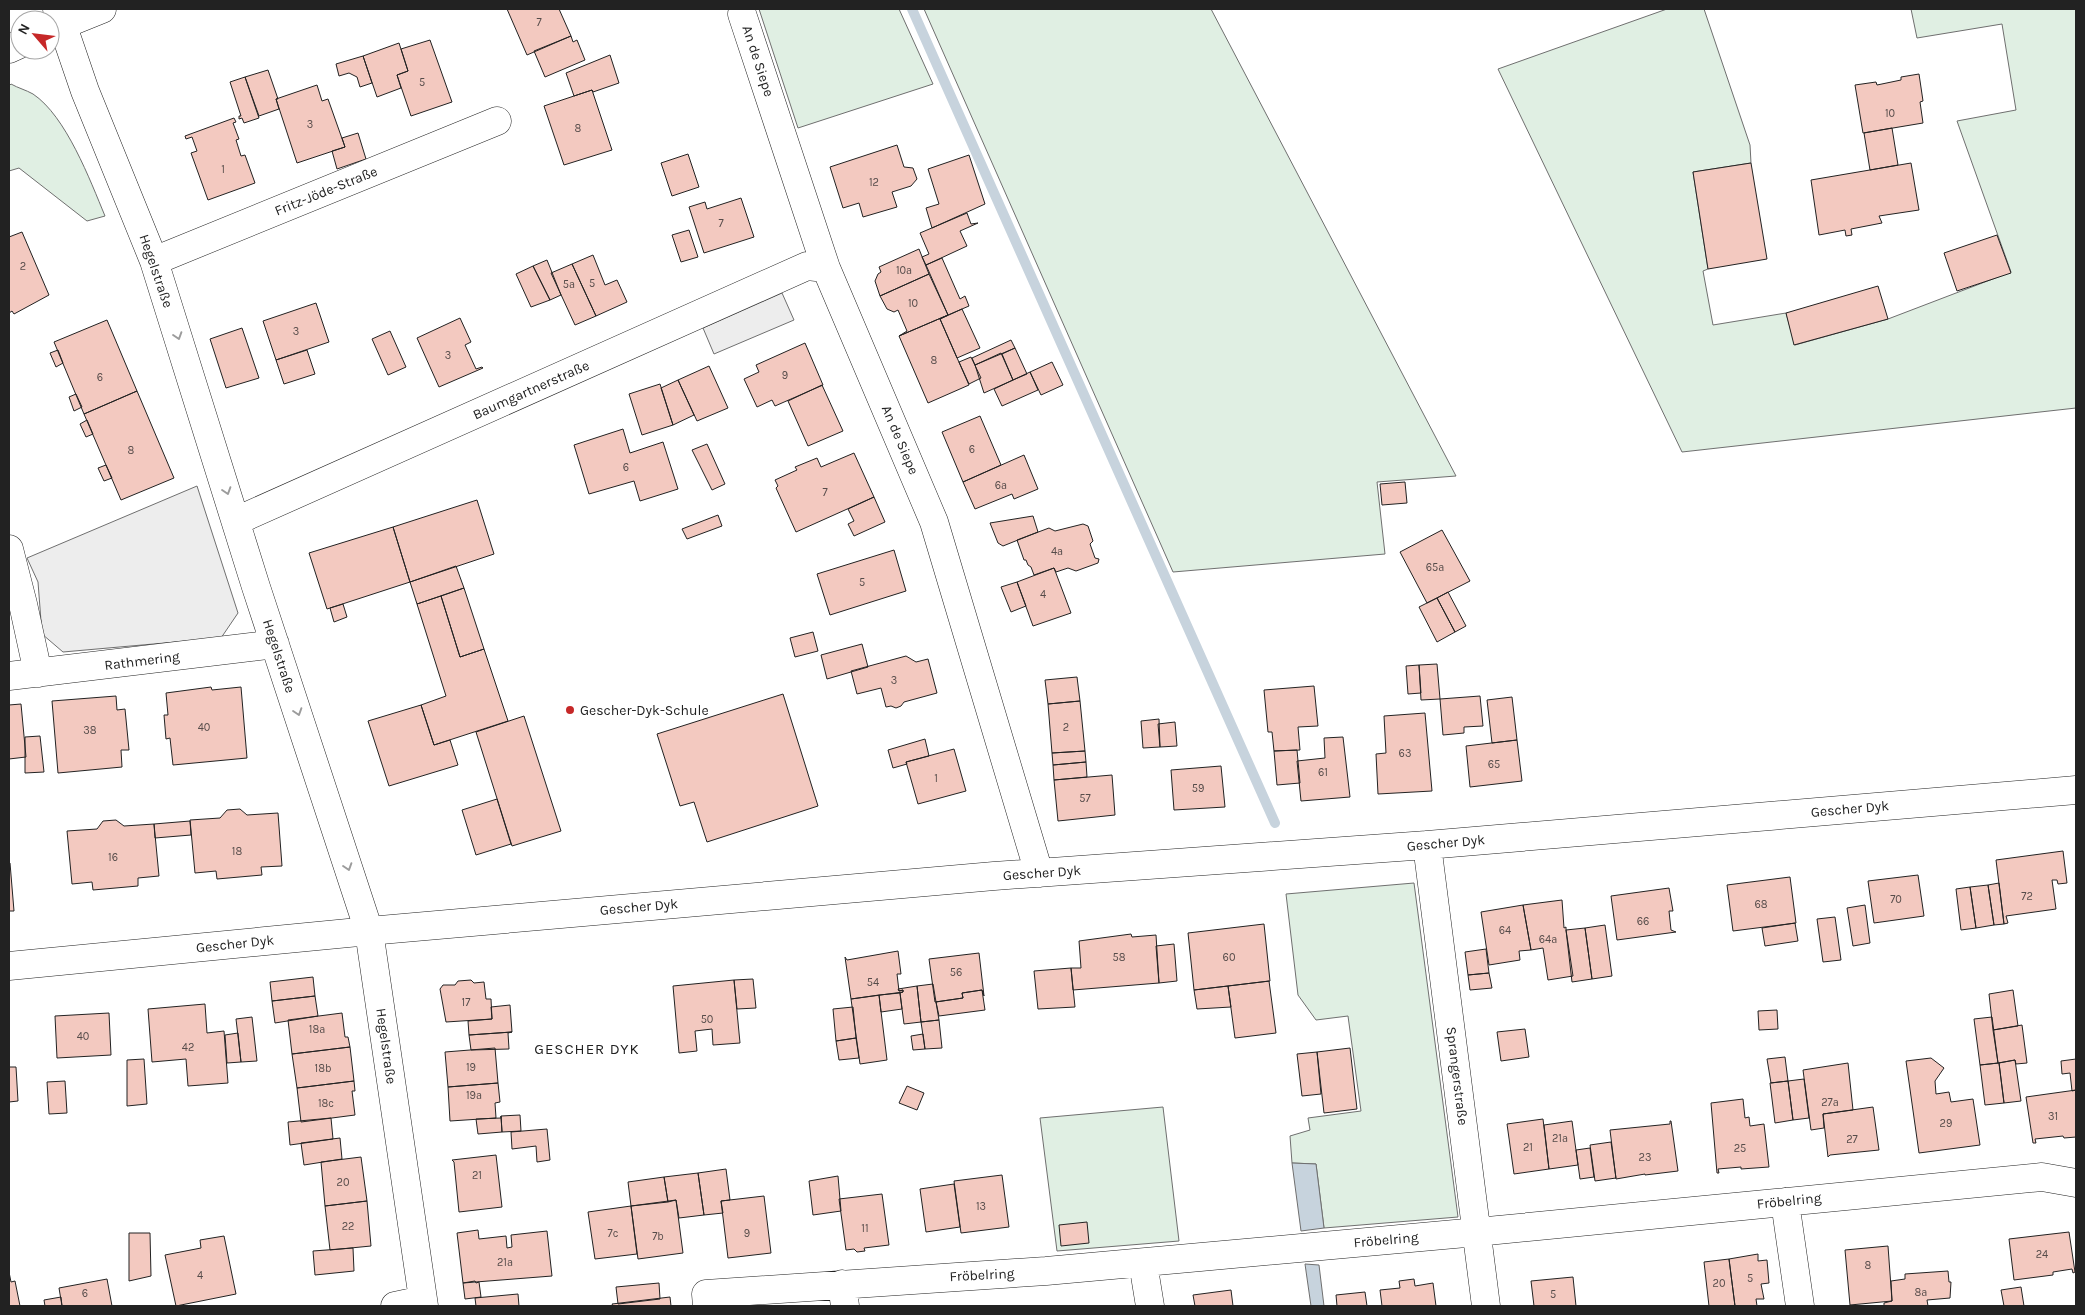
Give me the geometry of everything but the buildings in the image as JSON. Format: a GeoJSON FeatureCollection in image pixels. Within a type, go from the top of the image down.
{"type":"FeatureCollection","features":[{"type":"Feature","properties":{"kind":"street"},"geometry":{"type":"LineString","coordinates":[[60,20],[102,9]]}},
{"type":"Feature","properties":{"kind":"street","name":"An de Siepe"},"geometry":{"type":"LineString","coordinates":[[742,14],[826,268],[934,522],[1039,874]]}},
{"type":"Feature","properties":{"kind":"street","name":"Hegelstraße"},"geometry":{"type":"LineString","coordinates":[[60,28],[154,261],[275,644],[369,931],[424,1303]]}},
{"type":"Feature","properties":{"kind":"street","name":"Fritz-Jöde-Straße"},"geometry":{"type":"LineString","coordinates":[[154,261],[497,121]]}},
{"type":"Feature","properties":{"kind":"street","name":"Baumgartnerstraße"},"geometry":{"type":"LineString","coordinates":[[236,521],[807,266],[826,268]]}},
{"type":"Feature","properties":{"kind":"street"},"geometry":{"type":"LineString","coordinates":[[9,549],[38,673]]}},
{"type":"Feature","properties":{"kind":"street","name":"Rathmering"},"geometry":{"type":"LineString","coordinates":[[9,676],[275,644]]}},
{"type":"Feature","properties":{"kind":"street","name":"Gescher Dyk"},"geometry":{"type":"LineString","coordinates":[[9,966],[369,931],[1039,874],[1427,845],[2076,790]]}},
{"type":"Feature","properties":{"kind":"street","name":"Sprangerstraße"},"geometry":{"type":"LineString","coordinates":[[1427,845],[1486,1306]]}},
{"type":"Feature","properties":{"kind":"street","name":"Fröbelring"},"geometry":{"type":"LineString","coordinates":[[707,1306],[706,1294],[844,1295],[1046,1271],[1477,1232],[2042,1177],[2076,1183]]}},
{"type":"Feature","properties":{"kind":"street"},"geometry":{"type":"LineString","coordinates":[[1784,1202],[1800,1306]]}},
{"type":"Feature","properties":{"kind":"street"},"geometry":{"type":"LineString","coordinates":[[1144,1263],[1150,1306]]}},
{"type":"Feature","properties":{"kind":"street"},"geometry":{"type":"LineString","coordinates":[[395,1306],[424,1303]]}},
{"type":"Feature","properties":{"kind":"green space"},"geometry":{"type":"Polygon","coordinates":[[[759,9],[899,9],[933,84],[798,128],[759,9]]]}},
{"type":"Feature","properties":{"kind":"green space"},"geometry":{"type":"Polygon","coordinates":[[[924,9],[1211,9],[1456,476],[1377,482],[1385,554],[1173,572],[924,9]]]}},
{"type":"Feature","properties":{"kind":"green space"},"geometry":{"type":"Polygon","coordinates":[[[1667,9],[1704,9],[1750,145],[1751,163],[1693,172],[1708,269],[1703,271],[1713,325],[1786,313],[1795,345],[1888,319],[2011,272],[1957,121],[2016,110],[2002,24],[1917,38],[1911,9],[2076,9],[2076,408],[1682,452],[1498,69],[1667,9]]]}},
{"type":"Feature","properties":{"kind":"green space"},"geometry":{"type":"Polygon","coordinates":[[[11,84],[33,94],[56,117],[76,150],[105,216],[87,221],[19,168],[9,171],[9,86],[11,84]]]}},
{"type":"Feature","properties":{"kind":"green space"},"geometry":{"type":"Polygon","coordinates":[[[1414,883],[1458,1217],[1324,1228],[1316,1164],[1292,1163],[1290,1136],[1310,1130],[1308,1118],[1361,1111],[1348,1016],[1316,1020],[1298,995],[1286,894],[1414,883]]]}},
{"type":"Feature","properties":{"kind":"green space"},"geometry":{"type":"Polygon","coordinates":[[[1163,1107],[1179,1241],[1057,1251],[1040,1118],[1163,1107]]]}},
{"type":"Feature","properties":{"kind":"shaded area"},"geometry":{"type":"Polygon","coordinates":[[[782,293],[794,320],[714,354],[703,328],[782,293]]]}},
{"type":"Feature","properties":{"kind":"shaded area"},"geometry":{"type":"Polygon","coordinates":[[[197,486],[238,613],[221,638],[63,652],[42,634],[38,582],[27,558],[197,486]]]}},
{"type":"Feature","properties":{"kind":"shaded area"},"geometry":{"type":"Polygon","coordinates":[[[1292,1163],[1316,1164],[1324,1228],[1301,1231],[1292,1163]]]}},
{"type":"Feature","properties":{"kind":"shaded area"},"geometry":{"type":"Polygon","coordinates":[[[1305,1264],[1319,1265],[1324,1306],[1311,1306],[1305,1264]]]}},
{"type":"Feature","properties":{"kind":"waterway"},"geometry":{"type":"LineString","coordinates":[[912,9],[1275,823]]}},
{"type":"Feature","properties":{"kind":"place","name":"Gescher-Dyk-Schule"},"geometry":{"type":"Point","coordinates":[570,710]}},
{"type":"Feature","properties":{"kind":"district","name":"GESCHER DYK"},"geometry":{"type":"Point","coordinates":[587,1049]}}]}
